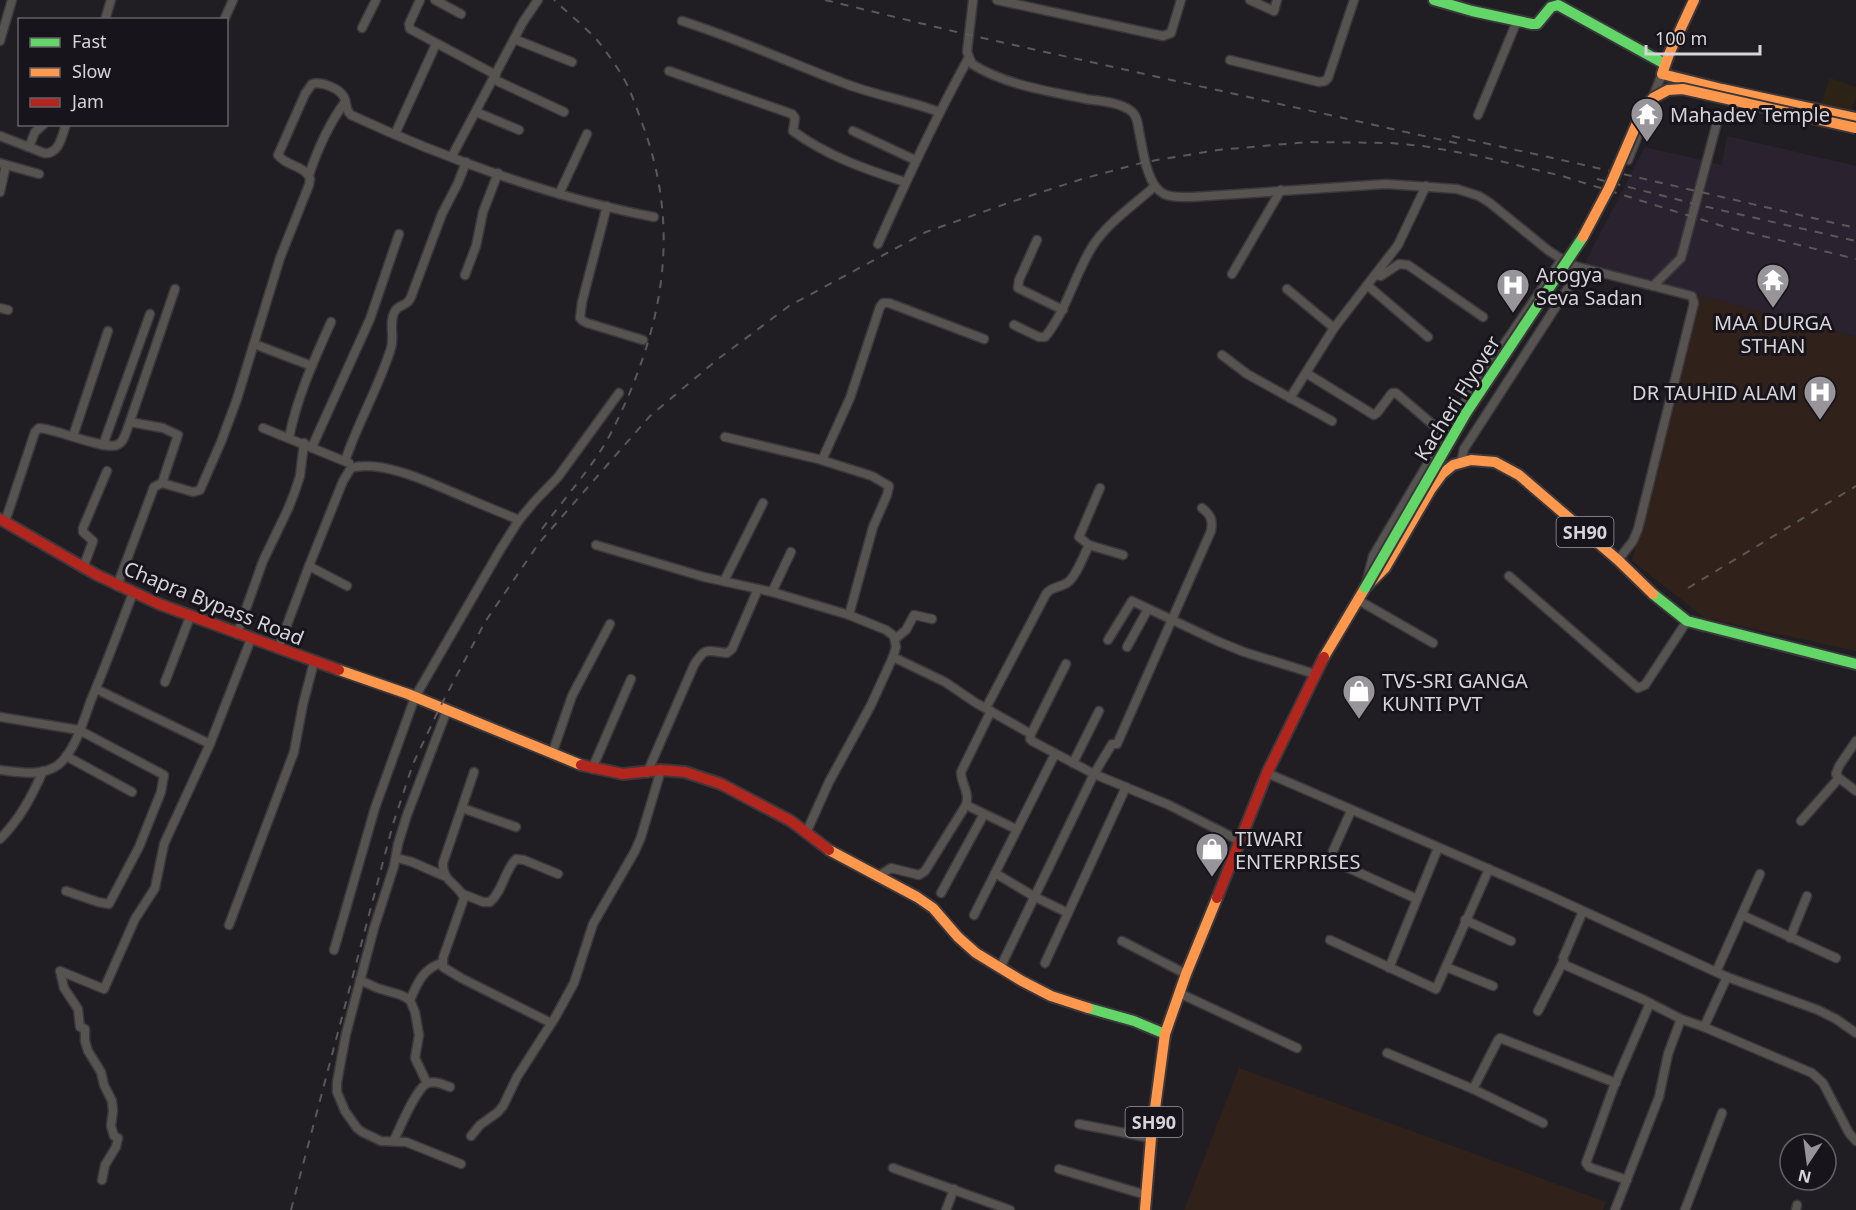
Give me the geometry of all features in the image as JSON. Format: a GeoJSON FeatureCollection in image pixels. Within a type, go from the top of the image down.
{"type":"FeatureCollection","features":[{"type":"Feature","properties":{"kind":"main road"},"geometry":{"type":"LineString","coordinates":[[1434,0],[1537,24],[1551,8],[1551,2],[1580,15],[1663,69],[1722,90],[1856,118]]}},
{"type":"Feature","properties":{"kind":"main road"},"geometry":{"type":"LineString","coordinates":[[1663,69],[1694,0]]}},
{"type":"Feature","properties":{"kind":"main road","name":"Kacheri Flyover"},"geometry":{"type":"LineString","coordinates":[[1365,588],[1466,413],[1568,261],[1595,216],[1643,109],[1653,98],[1668,90],[1683,89],[1856,128]]}},
{"type":"Feature","properties":{"kind":"main road","name":"SH90"},"geometry":{"type":"LineString","coordinates":[[1145,1210],[1151,1138],[1166,1034],[1186,974],[1267,773],[1335,638],[1365,588],[1385,568],[1431,489],[1442,474],[1453,465],[1471,460],[1487,460],[1507,467],[1618,560],[1658,599],[1688,621],[1856,664]]}},
{"type":"Feature","properties":{"kind":"main road","name":"Chapra Bypass Road"},"geometry":{"type":"LineString","coordinates":[[3,521],[83,568],[133,593],[190,617],[370,680],[592,769],[623,774],[661,770],[685,772],[721,784],[790,821],[828,850],[917,897],[933,908],[958,938],[1000,968],[1051,996],[1134,1021],[1166,1034]]}},
{"type":"Feature","properties":{"kind":"street"},"geometry":{"type":"LineString","coordinates":[[0,41],[12,0]]}},
{"type":"Feature","properties":{"kind":"street"},"geometry":{"type":"LineString","coordinates":[[106,18],[111,0]]}},
{"type":"Feature","properties":{"kind":"street"},"geometry":{"type":"LineString","coordinates":[[225,18],[233,0]]}},
{"type":"Feature","properties":{"kind":"street"},"geometry":{"type":"LineString","coordinates":[[362,28],[376,0]]}},
{"type":"Feature","properties":{"kind":"street"},"geometry":{"type":"LineString","coordinates":[[420,0],[408,27],[410,29],[495,77],[564,112]]}},
{"type":"Feature","properties":{"kind":"street"},"geometry":{"type":"LineString","coordinates":[[435,0],[461,14]]}},
{"type":"Feature","properties":{"kind":"street"},"geometry":{"type":"LineString","coordinates":[[452,156],[514,39],[538,0]]}},
{"type":"Feature","properties":{"kind":"street"},"geometry":{"type":"LineString","coordinates":[[878,244],[915,160],[968,59],[967,44],[973,0]]}},
{"type":"Feature","properties":{"kind":"street"},"geometry":{"type":"LineString","coordinates":[[997,0],[1163,36],[1169,35],[1172,30],[1181,0]]}},
{"type":"Feature","properties":{"kind":"street"},"geometry":{"type":"LineString","coordinates":[[1250,0],[1274,11],[1277,0]]}},
{"type":"Feature","properties":{"kind":"street"},"geometry":{"type":"LineString","coordinates":[[1230,60],[1319,82],[1324,81],[1328,78],[1354,0]]}},
{"type":"Feature","properties":{"kind":"street"},"geometry":{"type":"LineString","coordinates":[[681,21],[748,44],[843,83],[939,112]]}},
{"type":"Feature","properties":{"kind":"street"},"geometry":{"type":"LineString","coordinates":[[1478,115],[1517,21]]}},
{"type":"Feature","properties":{"kind":"street"},"geometry":{"type":"LineString","coordinates":[[514,39],[572,62]]}},
{"type":"Feature","properties":{"kind":"street"},"geometry":{"type":"LineString","coordinates":[[395,134],[436,44]]}},
{"type":"Feature","properties":{"kind":"street"},"geometry":{"type":"LineString","coordinates":[[968,59],[980,69],[1006,79],[1131,110],[1137,120],[1145,162],[1155,186],[1167,195],[1178,197],[1386,184],[1457,189],[1479,196],[1490,203],[1549,251],[1581,268],[1692,296],[1694,303],[1638,529],[1633,541],[1618,560]]}},
{"type":"Feature","properties":{"kind":"street"},"geometry":{"type":"LineString","coordinates":[[1628,160],[1663,69]]}},
{"type":"Feature","properties":{"kind":"street"},"geometry":{"type":"LineString","coordinates":[[669,71],[792,114],[795,118],[793,131],[828,154],[860,168],[905,182]]}},
{"type":"Feature","properties":{"kind":"street"},"geometry":{"type":"LineString","coordinates":[[309,175],[285,162],[278,155],[305,94],[312,84],[320,83],[341,93],[345,108],[351,115],[395,134],[466,162],[559,194],[654,217]]}},
{"type":"Feature","properties":{"kind":"street"},"geometry":{"type":"LineString","coordinates":[[117,586],[156,484],[162,483],[193,492],[202,488],[233,410],[279,258],[309,185],[309,175],[323,136],[345,102]]}},
{"type":"Feature","properties":{"kind":"street"},"geometry":{"type":"LineString","coordinates":[[476,112],[519,130]]}},
{"type":"Feature","properties":{"kind":"street"},"geometry":{"type":"LineString","coordinates":[[1653,286],[1681,258],[1719,116]]}},
{"type":"Feature","properties":{"kind":"street"},"geometry":{"type":"LineString","coordinates":[[29,147],[35,132],[42,126]]}},
{"type":"Feature","properties":{"kind":"street"},"geometry":{"type":"LineString","coordinates":[[0,136],[48,153],[54,152],[65,126]]}},
{"type":"Feature","properties":{"kind":"street"},"geometry":{"type":"LineString","coordinates":[[854,131],[915,160]]}},
{"type":"Feature","properties":{"kind":"street"},"geometry":{"type":"LineString","coordinates":[[559,194],[587,134]]}},
{"type":"Feature","properties":{"kind":"street"},"geometry":{"type":"LineString","coordinates":[[345,461],[392,348],[393,314],[398,307],[410,301],[442,214],[466,162]]}},
{"type":"Feature","properties":{"kind":"street"},"geometry":{"type":"LineString","coordinates":[[0,192],[3,164],[39,174]]}},
{"type":"Feature","properties":{"kind":"street"},"geometry":{"type":"LineString","coordinates":[[465,275],[476,246],[481,218],[498,173]]}},
{"type":"Feature","properties":{"kind":"street"},"geometry":{"type":"LineString","coordinates":[[1014,325],[1043,338],[1047,335],[1063,310],[1091,248],[1103,231],[1155,186]]}},
{"type":"Feature","properties":{"kind":"street"},"geometry":{"type":"LineString","coordinates":[[1290,398],[1334,328],[1398,245],[1426,186]]}},
{"type":"Feature","properties":{"kind":"street"},"geometry":{"type":"LineString","coordinates":[[1232,274],[1281,190]]}},
{"type":"Feature","properties":{"kind":"street"},"geometry":{"type":"LineString","coordinates":[[607,206],[582,302],[580,318],[587,323],[643,340]]}},
{"type":"Feature","properties":{"kind":"street"},"geometry":{"type":"LineString","coordinates":[[237,634],[268,550],[294,494],[308,445],[370,319],[399,234]]}},
{"type":"Feature","properties":{"kind":"street"},"geometry":{"type":"LineString","coordinates":[[1037,240],[1019,280],[1018,288],[1063,310]]}},
{"type":"Feature","properties":{"kind":"street"},"geometry":{"type":"LineString","coordinates":[[1365,588],[1373,556],[1445,435],[1562,259]]}},
{"type":"Feature","properties":{"kind":"street"},"geometry":{"type":"LineString","coordinates":[[1374,275],[1381,276],[1400,264],[1408,265],[1483,317]]}},
{"type":"Feature","properties":{"kind":"street"},"geometry":{"type":"LineString","coordinates":[[1461,462],[1464,449],[1581,268]]}},
{"type":"Feature","properties":{"kind":"street"},"geometry":{"type":"LineString","coordinates":[[1367,285],[1428,337]]}},
{"type":"Feature","properties":{"kind":"street"},"geometry":{"type":"LineString","coordinates":[[1287,289],[1334,328]]}},
{"type":"Feature","properties":{"kind":"street"},"geometry":{"type":"LineString","coordinates":[[3,521],[37,429],[41,428],[103,445],[117,446],[121,442],[175,290]]}},
{"type":"Feature","properties":{"kind":"street"},"geometry":{"type":"LineString","coordinates":[[822,460],[850,398],[883,303],[889,303],[984,339]]}},
{"type":"Feature","properties":{"kind":"street"},"geometry":{"type":"LineString","coordinates":[[103,445],[150,314]]}},
{"type":"Feature","properties":{"kind":"street"},"geometry":{"type":"LineString","coordinates":[[289,438],[293,419],[312,366],[331,322]]}},
{"type":"Feature","properties":{"kind":"street"},"geometry":{"type":"LineString","coordinates":[[73,436],[108,331]]}},
{"type":"Feature","properties":{"kind":"street"},"geometry":{"type":"LineString","coordinates":[[254,344],[312,366]]}},
{"type":"Feature","properties":{"kind":"street"},"geometry":{"type":"LineString","coordinates":[[1222,355],[1247,374],[1332,422]]}},
{"type":"Feature","properties":{"kind":"street"},"geometry":{"type":"LineString","coordinates":[[1306,373],[1374,415],[1392,393],[1396,393],[1445,435]]}},
{"type":"Feature","properties":{"kind":"street"},"geometry":{"type":"LineString","coordinates":[[334,950],[371,819],[419,699],[500,550],[519,520],[558,477],[619,393]]}},
{"type":"Feature","properties":{"kind":"street"},"geometry":{"type":"LineString","coordinates":[[130,422],[162,428],[178,435],[162,483]]}},
{"type":"Feature","properties":{"kind":"street"},"geometry":{"type":"LineString","coordinates":[[263,428],[357,466],[397,471],[414,476],[519,520]]}},
{"type":"Feature","properties":{"kind":"street"},"geometry":{"type":"LineString","coordinates":[[725,436],[822,460],[872,476],[889,486],[873,527],[849,615]]}},
{"type":"Feature","properties":{"kind":"street"},"geometry":{"type":"LineString","coordinates":[[278,649],[344,481],[351,468],[357,466]]}},
{"type":"Feature","properties":{"kind":"street"},"geometry":{"type":"LineString","coordinates":[[83,568],[93,541],[83,532],[83,528],[107,471]]}},
{"type":"Feature","properties":{"kind":"street"},"geometry":{"type":"LineString","coordinates":[[1100,488],[1079,535],[1082,541],[1089,545],[1123,555]]}},
{"type":"Feature","properties":{"kind":"street"},"geometry":{"type":"LineString","coordinates":[[724,581],[763,503]]}},
{"type":"Feature","properties":{"kind":"street"},"geometry":{"type":"LineString","coordinates":[[1000,968],[1094,774],[1112,744],[1117,744],[1210,531],[1212,519],[1203,508]]}},
{"type":"Feature","properties":{"kind":"street"},"geometry":{"type":"LineString","coordinates":[[596,545],[704,578],[772,592],[849,615],[886,630],[895,639],[896,647],[893,657],[871,705],[829,782],[806,833]]}},
{"type":"Feature","properties":{"kind":"street"},"geometry":{"type":"LineString","coordinates":[[877,877],[891,868],[916,874],[922,873],[966,805],[967,794],[961,772],[988,710],[1046,594],[1051,588],[1068,582],[1072,578],[1089,545]]}},
{"type":"Feature","properties":{"kind":"street"},"geometry":{"type":"LineString","coordinates":[[772,592],[791,552]]}},
{"type":"Feature","properties":{"kind":"street"},"geometry":{"type":"LineString","coordinates":[[309,566],[347,585]]}},
{"type":"Feature","properties":{"kind":"street"},"geometry":{"type":"LineString","coordinates":[[1509,576],[1636,688],[1645,685],[1688,621]]}},
{"type":"Feature","properties":{"kind":"street"},"geometry":{"type":"LineString","coordinates":[[647,772],[694,665],[705,651],[730,652],[758,589]]}},
{"type":"Feature","properties":{"kind":"street"},"geometry":{"type":"LineString","coordinates":[[0,770],[19,773],[43,771],[58,765],[66,756],[96,689],[133,593]]}},
{"type":"Feature","properties":{"kind":"street"},"geometry":{"type":"LineString","coordinates":[[1358,600],[1433,643]]}},
{"type":"Feature","properties":{"kind":"street"},"geometry":{"type":"LineString","coordinates":[[1108,640],[1132,601],[1171,621],[1244,652],[1316,674]]}},
{"type":"Feature","properties":{"kind":"street"},"geometry":{"type":"LineString","coordinates":[[1127,647],[1148,609]]}},
{"type":"Feature","properties":{"kind":"street"},"geometry":{"type":"LineString","coordinates":[[895,639],[906,630],[914,615],[932,619]]}},
{"type":"Feature","properties":{"kind":"street"},"geometry":{"type":"LineString","coordinates":[[165,682],[190,617]]}},
{"type":"Feature","properties":{"kind":"street"},"geometry":{"type":"LineString","coordinates":[[552,754],[576,688],[610,624]]}},
{"type":"Feature","properties":{"kind":"street"},"geometry":{"type":"LineString","coordinates":[[102,1180],[105,1165],[116,1147],[118,1138],[114,1136],[111,1126],[112,1101],[108,1096],[101,1072],[88,1051],[85,1041],[86,1029],[80,1027],[78,1010],[64,988],[60,971],[104,989],[135,918],[154,888],[164,844],[210,744],[251,639]]}},
{"type":"Feature","properties":{"kind":"street"},"geometry":{"type":"LineString","coordinates":[[893,657],[945,682],[968,699],[1031,734]]}},
{"type":"Feature","properties":{"kind":"street"},"geometry":{"type":"LineString","coordinates":[[229,925],[294,752],[314,662]]}},
{"type":"Feature","properties":{"kind":"street"},"geometry":{"type":"LineString","coordinates":[[1066,664],[1031,734],[1032,741],[1094,774],[1169,805],[1240,841]]}},
{"type":"Feature","properties":{"kind":"street"},"geometry":{"type":"LineString","coordinates":[[592,769],[632,680]]}},
{"type":"Feature","properties":{"kind":"street"},"geometry":{"type":"LineString","coordinates":[[96,689],[210,744]]}},
{"type":"Feature","properties":{"kind":"street"},"geometry":{"type":"LineString","coordinates":[[447,710],[398,844],[397,858],[374,928],[340,1060],[337,1092],[345,1111],[362,1132],[381,1141],[406,1142],[462,1164]]}},
{"type":"Feature","properties":{"kind":"street"},"geometry":{"type":"LineString","coordinates":[[1072,763],[1099,711]]}},
{"type":"Feature","properties":{"kind":"street"},"geometry":{"type":"LineString","coordinates":[[0,717],[79,730],[162,773],[165,777],[139,847],[110,904],[66,891]]}},
{"type":"Feature","properties":{"kind":"street"},"geometry":{"type":"LineString","coordinates":[[1856,741],[1836,774],[1856,791]]}},
{"type":"Feature","properties":{"kind":"street"},"geometry":{"type":"LineString","coordinates":[[974,915],[1055,754]]}},
{"type":"Feature","properties":{"kind":"street"},"geometry":{"type":"LineString","coordinates":[[66,756],[132,792]]}},
{"type":"Feature","properties":{"kind":"street"},"geometry":{"type":"LineString","coordinates":[[471,1136],[480,1125],[503,1106],[517,1077],[578,975],[593,924],[641,837],[661,770]]}},
{"type":"Feature","properties":{"kind":"street"},"geometry":{"type":"LineString","coordinates":[[0,838],[19,817],[43,771]]}},
{"type":"Feature","properties":{"kind":"street"},"geometry":{"type":"LineString","coordinates":[[444,876],[443,863],[474,772]]}},
{"type":"Feature","properties":{"kind":"street"},"geometry":{"type":"LineString","coordinates":[[1267,773],[1489,869],[1716,972],[1818,1010],[1856,1033]]}},
{"type":"Feature","properties":{"kind":"street"},"geometry":{"type":"LineString","coordinates":[[1801,821],[1839,778]]}},
{"type":"Feature","properties":{"kind":"street"},"geometry":{"type":"LineString","coordinates":[[1044,963],[1126,787]]}},
{"type":"Feature","properties":{"kind":"street"},"geometry":{"type":"LineString","coordinates":[[966,805],[1016,829]]}},
{"type":"Feature","properties":{"kind":"street"},"geometry":{"type":"LineString","coordinates":[[462,808],[516,827]]}},
{"type":"Feature","properties":{"kind":"street"},"geometry":{"type":"LineString","coordinates":[[1351,811],[1333,851],[1333,861],[1417,899]]}},
{"type":"Feature","properties":{"kind":"street"},"geometry":{"type":"LineString","coordinates":[[941,893],[984,814]]}},
{"type":"Feature","properties":{"kind":"street"},"geometry":{"type":"LineString","coordinates":[[1389,968],[1438,848]]}},
{"type":"Feature","properties":{"kind":"street"},"geometry":{"type":"LineString","coordinates":[[397,858],[444,876],[463,894],[483,902],[490,902],[496,897],[511,864],[516,859],[558,874]]}},
{"type":"Feature","properties":{"kind":"street"},"geometry":{"type":"LineString","coordinates":[[1330,940],[1435,990],[1489,869]]}},
{"type":"Feature","properties":{"kind":"street"},"geometry":{"type":"LineString","coordinates":[[995,873],[1035,897],[1068,913]]}},
{"type":"Feature","properties":{"kind":"street"},"geometry":{"type":"LineString","coordinates":[[1716,972],[1760,874]]}},
{"type":"Feature","properties":{"kind":"street"},"geometry":{"type":"LineString","coordinates":[[463,894],[463,902],[442,963],[446,970],[551,1023]]}},
{"type":"Feature","properties":{"kind":"street"},"geometry":{"type":"LineString","coordinates":[[1790,938],[1807,896]]}},
{"type":"Feature","properties":{"kind":"street"},"geometry":{"type":"LineString","coordinates":[[1538,1011],[1563,962],[1583,911]]}},
{"type":"Feature","properties":{"kind":"street"},"geometry":{"type":"LineString","coordinates":[[1742,915],[1836,958]]}},
{"type":"Feature","properties":{"kind":"street"},"geometry":{"type":"LineString","coordinates":[[1465,920],[1511,941]]}},
{"type":"Feature","properties":{"kind":"street"},"geometry":{"type":"LineString","coordinates":[[1122,940],[1186,974]]}},
{"type":"Feature","properties":{"kind":"street"},"geometry":{"type":"LineString","coordinates":[[1563,962],[1570,968],[1681,1019],[1812,1073],[1823,1083],[1856,1142]]}},
{"type":"Feature","properties":{"kind":"street"},"geometry":{"type":"LineString","coordinates":[[410,1000],[416,985],[425,973],[442,963]]}},
{"type":"Feature","properties":{"kind":"street"},"geometry":{"type":"LineString","coordinates":[[1446,967],[1493,986]]}},
{"type":"Feature","properties":{"kind":"street"},"geometry":{"type":"LineString","coordinates":[[1704,1027],[1728,977]]}},
{"type":"Feature","properties":{"kind":"street"},"geometry":{"type":"LineString","coordinates":[[360,980],[410,1000],[415,1012],[419,1035],[415,1058],[427,1083]]}},
{"type":"Feature","properties":{"kind":"street"},"geometry":{"type":"LineString","coordinates":[[1179,993],[1297,1048]]}},
{"type":"Feature","properties":{"kind":"street"},"geometry":{"type":"LineString","coordinates":[[1627,1180],[1586,1165],[1616,1083],[1650,1003]]}},
{"type":"Feature","properties":{"kind":"street"},"geometry":{"type":"LineString","coordinates":[[1615,1210],[1659,1098],[1668,1054],[1681,1019]]}},
{"type":"Feature","properties":{"kind":"street"},"geometry":{"type":"LineString","coordinates":[[1473,1089],[1500,1038],[1616,1083]]}},
{"type":"Feature","properties":{"kind":"street"},"geometry":{"type":"LineString","coordinates":[[1387,1053],[1473,1089],[1543,1123]]}},
{"type":"Feature","properties":{"kind":"street"},"geometry":{"type":"LineString","coordinates":[[394,1140],[410,1108],[427,1083],[440,1083],[450,1087]]}},
{"type":"Feature","properties":{"kind":"street"},"geometry":{"type":"LineString","coordinates":[[1685,1210],[1722,1113]]}},
{"type":"Feature","properties":{"kind":"street"},"geometry":{"type":"LineString","coordinates":[[1079,1124],[1151,1138]]}},
{"type":"Feature","properties":{"kind":"street"},"geometry":{"type":"LineString","coordinates":[[892,1167],[1010,1210]]}},
{"type":"Feature","properties":{"kind":"street"},"geometry":{"type":"LineString","coordinates":[[1059,1169],[1146,1195]]}},
{"type":"Feature","properties":{"kind":"street"},"geometry":{"type":"LineString","coordinates":[[946,1210],[954,1189]]}},
{"type":"Feature","properties":{"kind":"shaded area"},"geometry":{"type":"Polygon","coordinates":[[[1830,78],[1856,87],[1856,97],[1849,116],[1820,106],[1830,78]]]}},
{"type":"Feature","properties":{"kind":"shaded area"},"geometry":{"type":"Polygon","coordinates":[[[1727,136],[1856,166],[1856,337],[1584,265],[1645,147],[1722,165],[1727,136]]]}},
{"type":"Feature","properties":{"kind":"shaded area"},"geometry":{"type":"Polygon","coordinates":[[[1698,295],[1856,337],[1856,651],[1705,618],[1632,561],[1698,295]]]}},
{"type":"Feature","properties":{"kind":"shaded area"},"geometry":{"type":"Polygon","coordinates":[[[1239,1068],[1606,1202],[1603,1210],[1184,1210],[1239,1068]]]}},
{"type":"Feature","properties":{"kind":"railway"},"geometry":{"type":"LineString","coordinates":[[542,529],[604,446],[629,395],[654,319],[661,281],[664,242],[662,203],[655,163],[629,89],[597,40],[554,0]]}},
{"type":"Feature","properties":{"kind":"railway"},"geometry":{"type":"LineString","coordinates":[[825,0],[969,35],[1460,144]]}},
{"type":"Feature","properties":{"kind":"railway"},"geometry":{"type":"LineString","coordinates":[[1452,136],[1856,228]]}},
{"type":"Feature","properties":{"kind":"railway"},"geometry":{"type":"LineString","coordinates":[[291,1210],[393,824],[413,764],[485,622],[539,543],[650,416],[718,359],[789,306],[926,232],[1082,179],[1145,162],[1218,150],[1308,142],[1391,143],[1479,156],[1562,176],[1722,226],[1856,259]]}},
{"type":"Feature","properties":{"kind":"railway"},"geometry":{"type":"LineString","coordinates":[[1597,179],[1856,241]]}},
{"type":"Feature","properties":{"kind":"railway"},"geometry":{"type":"LineString","coordinates":[[1688,588],[1856,486]]}},
{"type":"Feature","properties":{"kind":"traffic: fast"},"geometry":{"type":"LineString","coordinates":[[1434,0],[1532,24],[1537,24],[1551,7],[1558,5],[1665,64]]}},
{"type":"Feature","properties":{"kind":"traffic: fast"},"geometry":{"type":"LineString","coordinates":[[1365,588],[1466,413],[1583,237]]}},
{"type":"Feature","properties":{"kind":"traffic: fast"},"geometry":{"type":"LineString","coordinates":[[1653,594],[1687,621],[1856,664]]}},
{"type":"Feature","properties":{"kind":"traffic: fast"},"geometry":{"type":"LineString","coordinates":[[1088,1008],[1134,1021],[1165,1034]]}},
{"type":"Feature","properties":{"kind":"traffic: slow"},"geometry":{"type":"LineString","coordinates":[[1694,0],[1662,74],[1856,118]]}},
{"type":"Feature","properties":{"kind":"traffic: slow"},"geometry":{"type":"LineString","coordinates":[[1583,237],[1609,188],[1643,109],[1653,98],[1668,90],[1683,89],[1856,128]]}},
{"type":"Feature","properties":{"kind":"traffic: slow"},"geometry":{"type":"LineString","coordinates":[[1324,657],[1365,588],[1385,568],[1442,474],[1453,465],[1471,460],[1495,462],[1519,475],[1618,560],[1653,594]]}},
{"type":"Feature","properties":{"kind":"traffic: slow"},"geometry":{"type":"LineString","coordinates":[[339,670],[408,694],[581,765]]}},
{"type":"Feature","properties":{"kind":"traffic: slow"},"geometry":{"type":"LineString","coordinates":[[829,850],[917,897],[933,908],[958,937],[976,953],[1051,996],[1088,1008]]}},
{"type":"Feature","properties":{"kind":"traffic: slow"},"geometry":{"type":"LineString","coordinates":[[1145,1210],[1151,1138],[1165,1034],[1186,974],[1217,898]]}},
{"type":"Feature","properties":{"kind":"traffic: jam"},"geometry":{"type":"LineString","coordinates":[[0,519],[97,575],[159,604],[339,670]]}},
{"type":"Feature","properties":{"kind":"traffic: jam"},"geometry":{"type":"LineString","coordinates":[[1217,898],[1267,773],[1324,657]]}},
{"type":"Feature","properties":{"kind":"traffic: jam"},"geometry":{"type":"LineString","coordinates":[[581,765],[623,774],[661,770],[685,772],[721,784],[791,821],[829,850]]}},
{"type":"Feature","properties":{"kind":"place","name":"Mahadev Temple"},"geometry":{"type":"Point","coordinates":[1647,143]}},
{"type":"Feature","properties":{"kind":"place","name":"MAA DURGA STHAN"},"geometry":{"type":"Point","coordinates":[1773,309]}},
{"type":"Feature","properties":{"kind":"place","name":"Arogya Seva Sadan"},"geometry":{"type":"Point","coordinates":[1513,314]}},
{"type":"Feature","properties":{"kind":"place","name":"DR TAUHID ALAM"},"geometry":{"type":"Point","coordinates":[1820,421]}},
{"type":"Feature","properties":{"kind":"place","name":"TVS-SRI GANGA KUNTI PVT"},"geometry":{"type":"Point","coordinates":[1359,720]}},
{"type":"Feature","properties":{"kind":"place","name":"TIWARI ENTERPRISES"},"geometry":{"type":"Point","coordinates":[1212,878]}}]}
